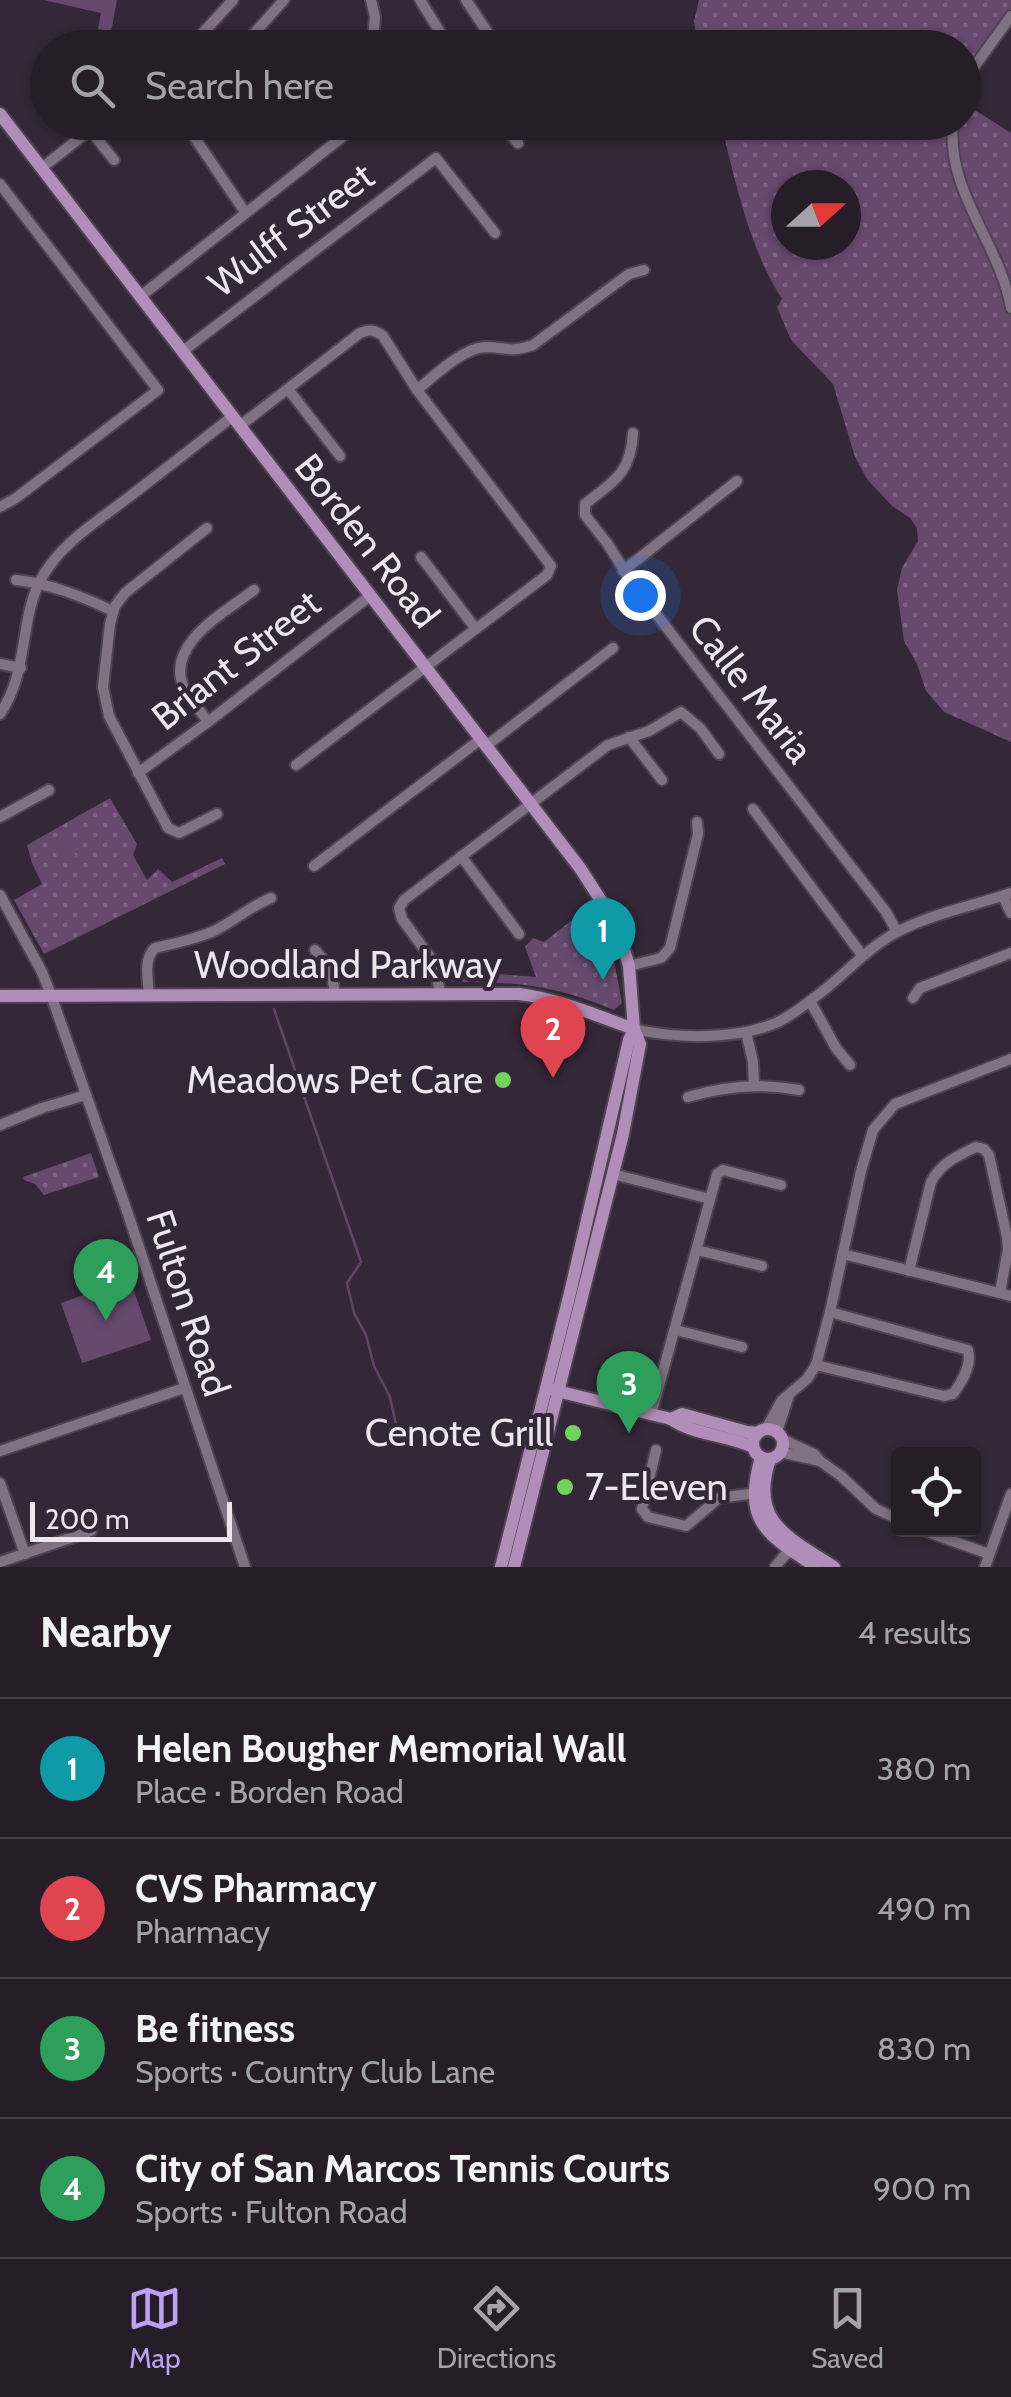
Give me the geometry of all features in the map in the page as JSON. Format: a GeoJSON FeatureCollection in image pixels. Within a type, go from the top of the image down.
{"type":"FeatureCollection","features":[{"type":"Feature","properties":{"kind":"main road","name":"Borden Road"},"geometry":{"type":"LineString","coordinates":[[0,114],[599,895],[616,930],[629,966],[634,1029],[640,1044],[637,1066],[613,1174],[552,1390]]}},
{"type":"Feature","properties":{"kind":"main road","name":"Woodland Parkway"},"geometry":{"type":"LineString","coordinates":[[0,996],[536,996],[634,1029]]}},
{"type":"Feature","properties":{"kind":"main road"},"geometry":{"type":"LineString","coordinates":[[514,1567],[634,1029]]}},
{"type":"Feature","properties":{"kind":"main road"},"geometry":{"type":"LineString","coordinates":[[552,1390],[740,1441],[769,1443],[754,1484],[772,1520],[816,1567]]}},
{"type":"Feature","properties":{"kind":"main road"},"geometry":{"type":"LineString","coordinates":[[501,1567],[552,1390]]}},
{"type":"Feature","properties":{"kind":"main road"},"geometry":{"type":"LineString","coordinates":[[795,1548],[834,1567]]}},
{"type":"Feature","properties":{"kind":"street"},"geometry":{"type":"LineString","coordinates":[[204,30],[232,0]]}},
{"type":"Feature","properties":{"kind":"street"},"geometry":{"type":"LineString","coordinates":[[371,0],[374,30]]}},
{"type":"Feature","properties":{"kind":"street"},"geometry":{"type":"LineString","coordinates":[[420,0],[439,30]]}},
{"type":"Feature","properties":{"kind":"street"},"geometry":{"type":"LineString","coordinates":[[466,0],[486,30]]}},
{"type":"Feature","properties":{"kind":"street"},"geometry":{"type":"LineString","coordinates":[[257,30],[282,1]]}},
{"type":"Feature","properties":{"kind":"street"},"geometry":{"type":"LineString","coordinates":[[981,57],[1011,16]]}},
{"type":"Feature","properties":{"kind":"street"},"geometry":{"type":"LineString","coordinates":[[43,167],[77,140]]}},
{"type":"Feature","properties":{"kind":"street"},"geometry":{"type":"LineString","coordinates":[[103,140],[114,160]]}},
{"type":"Feature","properties":{"kind":"street"},"geometry":{"type":"LineString","coordinates":[[196,140],[245,212]]}},
{"type":"Feature","properties":{"kind":"street"},"geometry":{"type":"LineString","coordinates":[[141,296],[338,140]]}},
{"type":"Feature","properties":{"kind":"street"},"geometry":{"type":"LineString","coordinates":[[952,140],[960,186],[998,262],[1011,308]]}},
{"type":"Feature","properties":{"kind":"street","name":"Wulff Street"},"geometry":{"type":"LineString","coordinates":[[183,350],[436,158],[495,233]]}},
{"type":"Feature","properties":{"kind":"street"},"geometry":{"type":"LineString","coordinates":[[0,184],[158,390],[0,506]]}},
{"type":"Feature","properties":{"kind":"street"},"geometry":{"type":"LineString","coordinates":[[416,390],[473,349],[517,351],[532,346],[629,274],[644,270]]}},
{"type":"Feature","properties":{"kind":"street"},"geometry":{"type":"LineString","coordinates":[[0,714],[21,668],[40,582],[59,551],[237,420],[288,389],[360,333],[376,331],[550,566],[547,576],[296,765]]}},
{"type":"Feature","properties":{"kind":"street"},"geometry":{"type":"LineString","coordinates":[[288,389],[340,456]]}},
{"type":"Feature","properties":{"kind":"street","name":"Calle Maria"},"geometry":{"type":"LineString","coordinates":[[633,433],[624,470],[585,504],[585,516],[886,912],[897,932]]}},
{"type":"Feature","properties":{"kind":"street"},"geometry":{"type":"LineString","coordinates":[[623,570],[738,481]]}},
{"type":"Feature","properties":{"kind":"street"},"geometry":{"type":"LineString","coordinates":[[207,528],[125,593],[113,611],[104,687],[114,729],[172,832],[180,833],[217,814]]}},
{"type":"Feature","properties":{"kind":"street"},"geometry":{"type":"LineString","coordinates":[[420,557],[476,629]]}},
{"type":"Feature","properties":{"kind":"street"},"geometry":{"type":"LineString","coordinates":[[16,580],[40,582],[78,594],[113,611]]}},
{"type":"Feature","properties":{"kind":"street"},"geometry":{"type":"LineString","coordinates":[[208,722],[185,690],[180,661],[194,636],[254,590]]}},
{"type":"Feature","properties":{"kind":"street","name":"Briant Street"},"geometry":{"type":"LineString","coordinates":[[138,773],[371,594]]}},
{"type":"Feature","properties":{"kind":"street"},"geometry":{"type":"LineString","coordinates":[[314,866],[614,648]]}},
{"type":"Feature","properties":{"kind":"street"},"geometry":{"type":"LineString","coordinates":[[0,664],[21,668]]}},
{"type":"Feature","properties":{"kind":"street"},"geometry":{"type":"LineString","coordinates":[[440,994],[436,964],[399,912],[404,900],[608,745],[649,730],[681,712],[701,729],[719,754]]}},
{"type":"Feature","properties":{"kind":"street"},"geometry":{"type":"LineString","coordinates":[[629,737],[662,780]]}},
{"type":"Feature","properties":{"kind":"street"},"geometry":{"type":"LineString","coordinates":[[0,816],[49,790]]}},
{"type":"Feature","properties":{"kind":"street"},"geometry":{"type":"LineString","coordinates":[[753,809],[862,955]]}},
{"type":"Feature","properties":{"kind":"street"},"geometry":{"type":"LineString","coordinates":[[629,966],[661,958],[670,948],[698,834],[697,822]]}},
{"type":"Feature","properties":{"kind":"street"},"geometry":{"type":"LineString","coordinates":[[460,856],[519,934]]}},
{"type":"Feature","properties":{"kind":"street","name":"Fulton Road"},"geometry":{"type":"LineString","coordinates":[[0,895],[42,972],[127,1211],[244,1567]]}},
{"type":"Feature","properties":{"kind":"street"},"geometry":{"type":"LineString","coordinates":[[1007,895],[1011,913]]}},
{"type":"Feature","properties":{"kind":"street","name":"Woodland Parkway"},"geometry":{"type":"LineString","coordinates":[[634,1029],[674,1036],[746,1032],[776,1023],[897,932],[1007,895]]}},
{"type":"Feature","properties":{"kind":"street"},"geometry":{"type":"LineString","coordinates":[[148,995],[148,959],[155,948],[201,937],[271,898]]}},
{"type":"Feature","properties":{"kind":"street"},"geometry":{"type":"LineString","coordinates":[[0,923],[12,916]]}},
{"type":"Feature","properties":{"kind":"street"},"geometry":{"type":"LineString","coordinates":[[315,950],[332,969],[335,994]]}},
{"type":"Feature","properties":{"kind":"street"},"geometry":{"type":"LineString","coordinates":[[913,998],[920,988],[1011,953]]}},
{"type":"Feature","properties":{"kind":"street"},"geometry":{"type":"LineString","coordinates":[[810,1001],[850,1065]]}},
{"type":"Feature","properties":{"kind":"street"},"geometry":{"type":"LineString","coordinates":[[746,1032],[754,1062],[754,1086]]}},
{"type":"Feature","properties":{"kind":"street"},"geometry":{"type":"LineString","coordinates":[[891,1516],[876,1509],[820,1461],[769,1443],[790,1394],[807,1380],[816,1365],[873,1130],[895,1104],[1011,1059]]}},
{"type":"Feature","properties":{"kind":"street"},"geometry":{"type":"LineString","coordinates":[[688,1097],[713,1089],[754,1086],[799,1090]]}},
{"type":"Feature","properties":{"kind":"street"},"geometry":{"type":"LineString","coordinates":[[0,1125],[86,1095]]}},
{"type":"Feature","properties":{"kind":"street"},"geometry":{"type":"LineString","coordinates":[[843,1254],[909,1271],[1005,1295],[1007,1237],[989,1155],[984,1149],[976,1146],[952,1158],[936,1172],[909,1271]]}},
{"type":"Feature","properties":{"kind":"street"},"geometry":{"type":"LineString","coordinates":[[652,1415],[719,1172],[781,1185]]}},
{"type":"Feature","properties":{"kind":"street"},"geometry":{"type":"LineString","coordinates":[[613,1174],[710,1199]]}},
{"type":"Feature","properties":{"kind":"street"},"geometry":{"type":"LineString","coordinates":[[696,1250],[762,1266]]}},
{"type":"Feature","properties":{"kind":"street"},"geometry":{"type":"LineString","coordinates":[[816,1365],[944,1396],[952,1394],[958,1386],[970,1359],[968,1350],[830,1312]]}},
{"type":"Feature","properties":{"kind":"street"},"geometry":{"type":"LineString","coordinates":[[676,1330],[742,1347]]}},
{"type":"Feature","properties":{"kind":"street"},"geometry":{"type":"LineString","coordinates":[[0,1451],[184,1388]]}},
{"type":"Feature","properties":{"kind":"street"},"geometry":{"type":"LineString","coordinates":[[656,1450],[642,1509],[648,1517],[686,1526],[719,1498],[749,1499],[758,1494]]}},
{"type":"Feature","properties":{"kind":"street"},"geometry":{"type":"LineString","coordinates":[[0,1482],[25,1554]]}},
{"type":"Feature","properties":{"kind":"street"},"geometry":{"type":"LineString","coordinates":[[985,1567],[1010,1501]]}},
{"type":"Feature","properties":{"kind":"street"},"geometry":{"type":"LineString","coordinates":[[0,1562],[91,1532]]}},
{"type":"Feature","properties":{"kind":"street"},"geometry":{"type":"LineString","coordinates":[[942,1537],[989,1554]]}},
{"type":"Feature","properties":{"kind":"street"},"geometry":{"type":"LineString","coordinates":[[779,1567],[795,1548]]}},
{"type":"Feature","properties":{"kind":"shaded area"},"geometry":{"type":"Polygon","coordinates":[[[43,0],[117,0],[111,30],[98,29],[101,13],[43,0]]]}},
{"type":"Feature","properties":{"kind":"shaded area"},"geometry":{"type":"Polygon","coordinates":[[[699,0],[1011,0],[1011,16],[981,62],[981,30],[695,30],[699,0]]]}},
{"type":"Feature","properties":{"kind":"shaded area"},"geometry":{"type":"Polygon","coordinates":[[[981,114],[1011,133],[1011,742],[944,712],[926,691],[904,641],[897,590],[902,568],[918,541],[917,528],[867,479],[855,457],[833,384],[791,340],[777,307],[782,299],[744,214],[725,140],[981,140],[981,114]]]}},
{"type":"Feature","properties":{"kind":"shaded area"},"geometry":{"type":"Polygon","coordinates":[[[110,798],[137,844],[133,855],[147,880],[158,869],[172,882],[222,858],[225,864],[44,954],[14,900],[42,884],[27,845],[110,798]]]}},
{"type":"Feature","properties":{"kind":"shaded area"},"geometry":{"type":"Polygon","coordinates":[[[68,838],[76,857],[60,864],[52,844],[68,838]]]}},
{"type":"Feature","properties":{"kind":"shaded area"},"geometry":{"type":"Polygon","coordinates":[[[591,905],[613,955],[622,1003],[614,1010],[554,990],[453,982],[446,976],[536,977],[525,947],[533,938],[544,942],[591,905]]]}},
{"type":"Feature","properties":{"kind":"shaded area"},"geometry":{"type":"Polygon","coordinates":[[[91,1153],[99,1177],[44,1195],[35,1184],[24,1180],[23,1177],[91,1153]]]}},
{"type":"Feature","properties":{"kind":"shaded area"},"geometry":{"type":"Polygon","coordinates":[[[124,1262],[151,1340],[82,1363],[61,1303],[95,1291],[90,1273],[124,1262]]]}},
{"type":"Feature","properties":{"kind":"waterway"},"geometry":{"type":"LineString","coordinates":[[274,1009],[361,1262],[347,1283],[354,1313],[390,1397],[397,1429],[412,1438]]}},
{"type":"Feature","properties":{"kind":"place","name":"Helen Bougher Memorial Wall"},"geometry":{"type":"Point","coordinates":[603,980]}},
{"type":"Feature","properties":{"kind":"place","name":"CVS Pharmacy"},"geometry":{"type":"Point","coordinates":[553,1078]}},
{"type":"Feature","properties":{"kind":"place","name":"Meadows Pet Care"},"geometry":{"type":"Point","coordinates":[503,1080]}},
{"type":"Feature","properties":{"kind":"place","name":"City of San Marcos Tennis Courts"},"geometry":{"type":"Point","coordinates":[106,1321]}},
{"type":"Feature","properties":{"kind":"place","name":"Cenote Grill"},"geometry":{"type":"Point","coordinates":[573,1433]}},
{"type":"Feature","properties":{"kind":"place","name":"Be fitness"},"geometry":{"type":"Point","coordinates":[629,1433]}},
{"type":"Feature","properties":{"kind":"place","name":"7-Eleven"},"geometry":{"type":"Point","coordinates":[565,1487]}}]}
